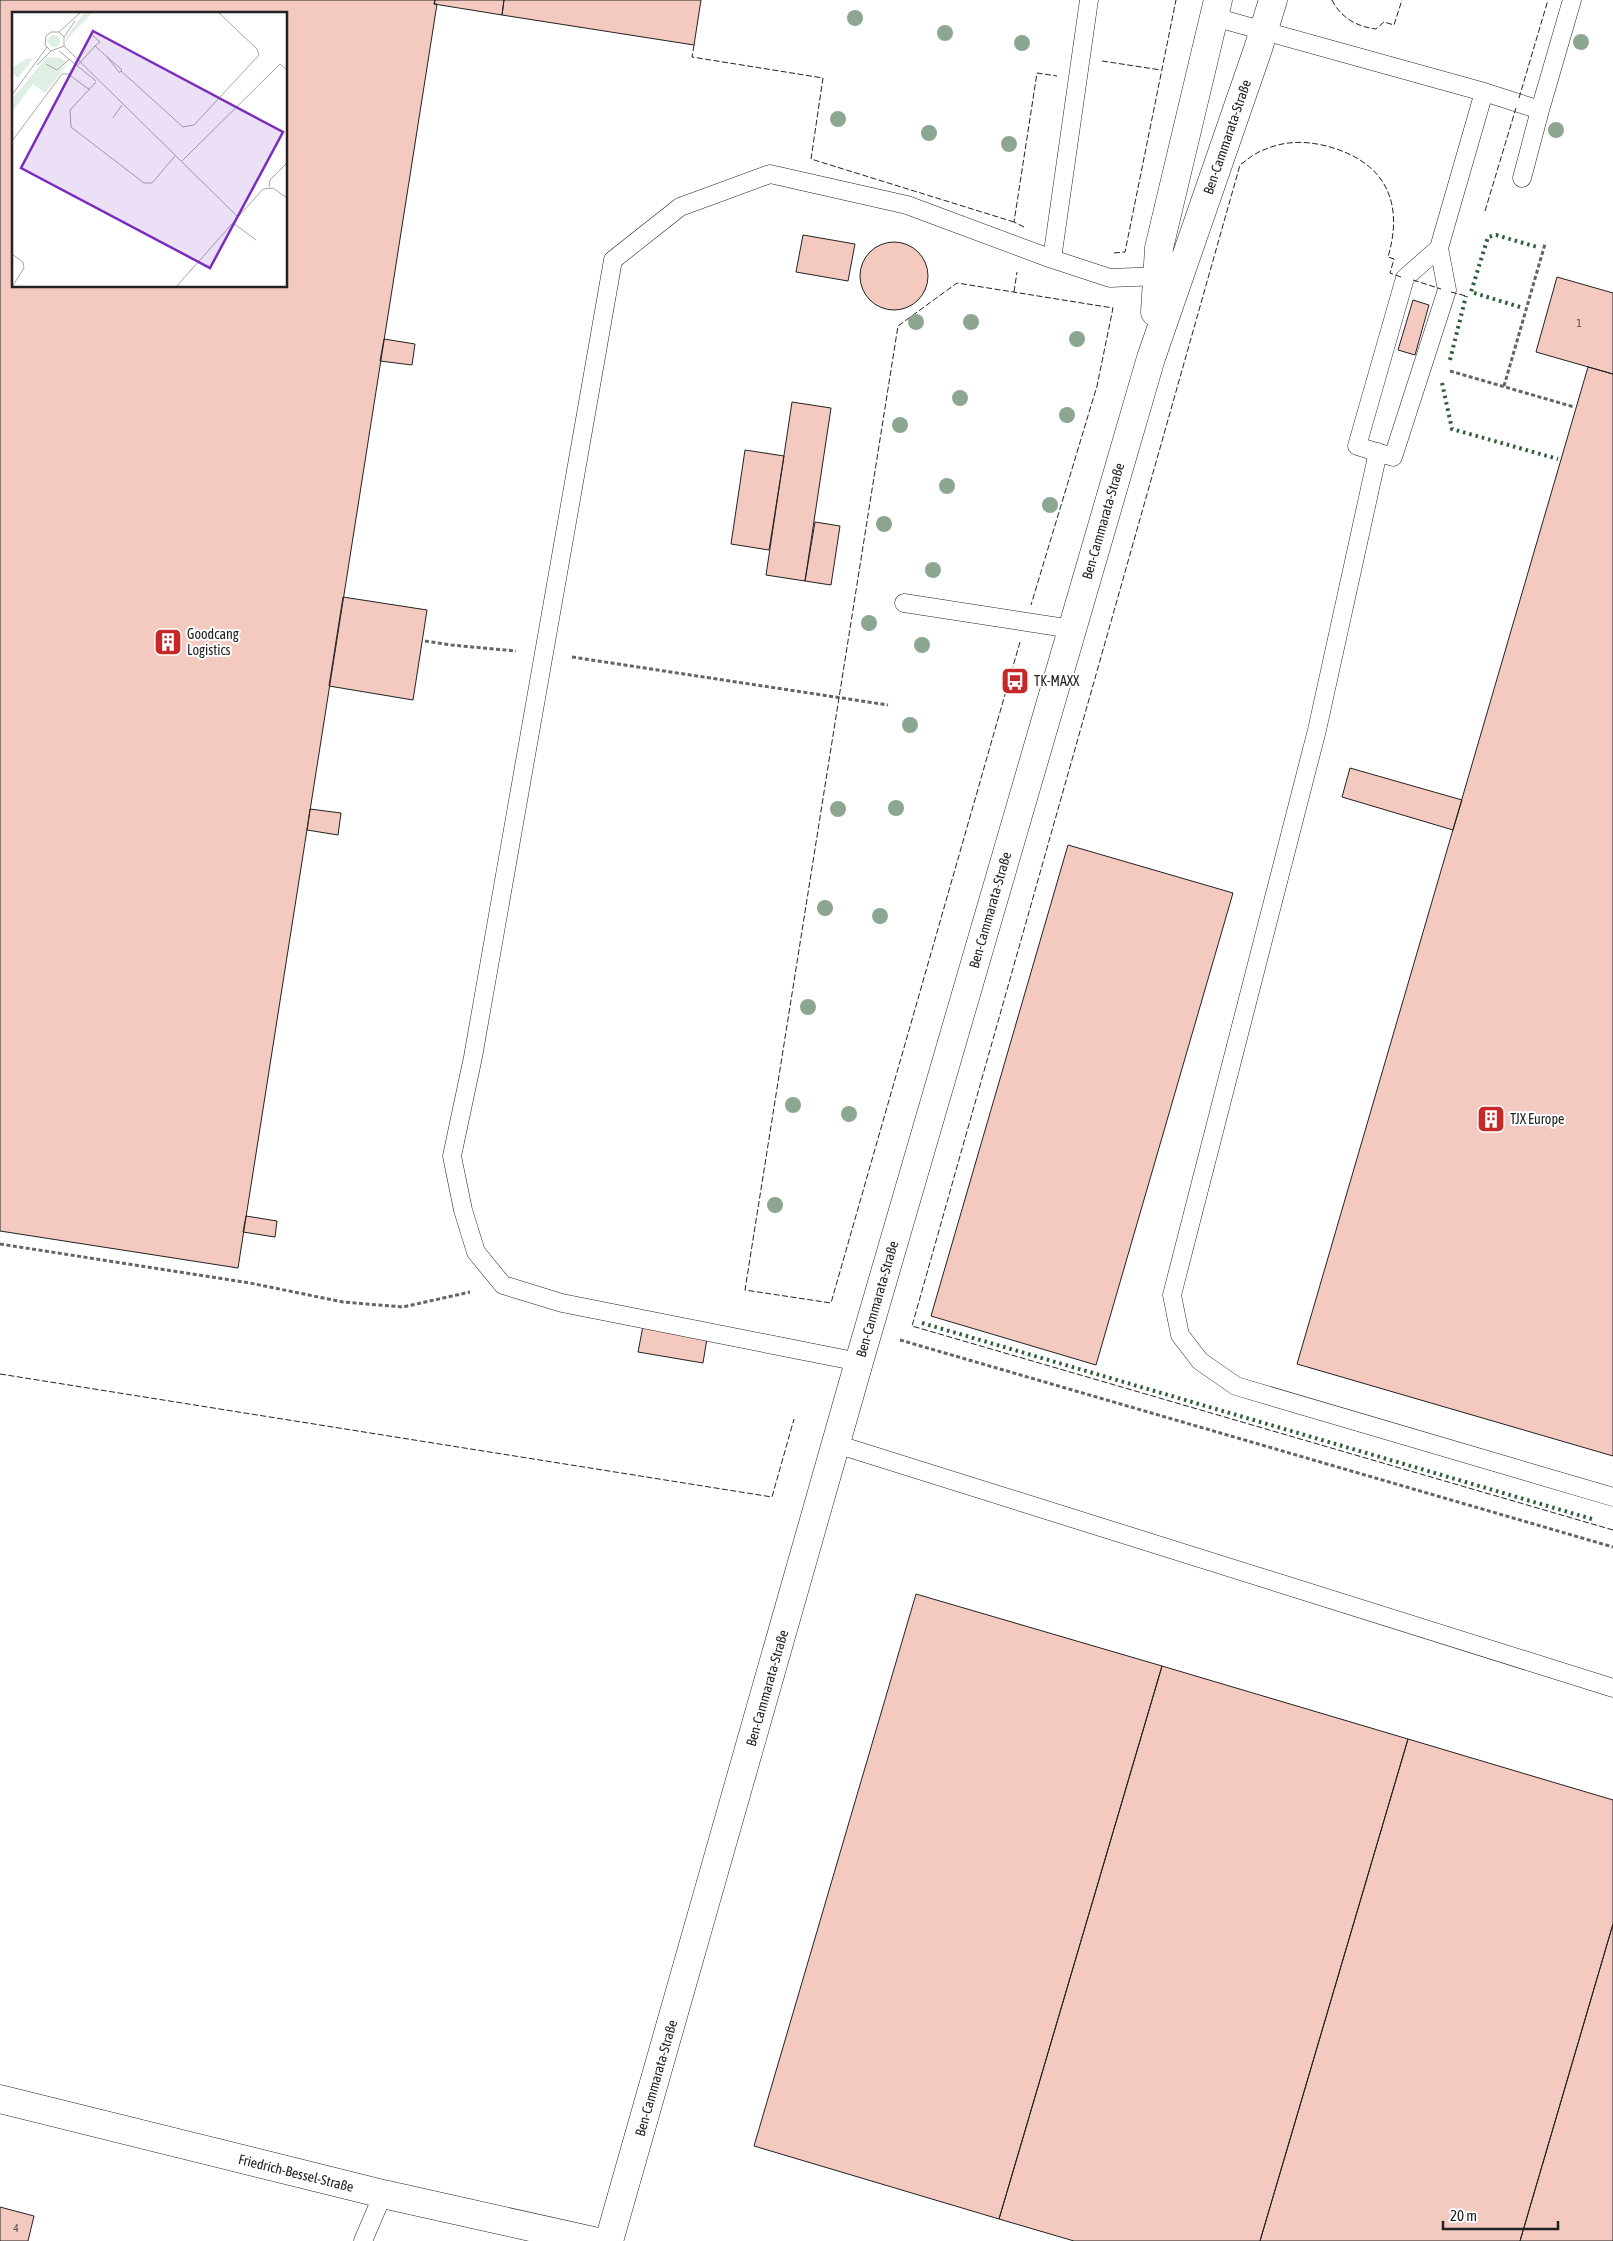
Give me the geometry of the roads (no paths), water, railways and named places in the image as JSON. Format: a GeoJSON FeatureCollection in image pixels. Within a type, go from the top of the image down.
{"type":"FeatureCollection","features":[{"type":"Feature","properties":{"kind":"street","name":"Ben-Cammarata-Straße"},"geometry":{"type":"LineString","coordinates":[[610,2241],[859,1362],[1151,358],[1273,0]]}},
{"type":"Feature","properties":{"kind":"street","name":"Ben-Cammarata-Straße"},"geometry":{"type":"LineString","coordinates":[[1151,358],[1159,276],[1159,248],[1216,9]]}},
{"type":"Feature","properties":{"kind":"street","name":"Friedrich-Bessel-Straße"},"geometry":{"type":"LineString","coordinates":[[0,2099],[383,2194],[532,2235],[593,2241]]}},
{"type":"Feature","properties":{"kind":"lane"},"geometry":{"type":"LineString","coordinates":[[1052,259],[1054,232],[1089,0]]}},
{"type":"Feature","properties":{"kind":"lane"},"geometry":{"type":"LineString","coordinates":[[1522,178],[1572,0]]}},
{"type":"Feature","properties":{"kind":"lane"},"geometry":{"type":"LineString","coordinates":[[1216,9],[1263,31],[1484,92],[1540,110]]}},
{"type":"Feature","properties":{"kind":"lane"},"geometry":{"type":"LineString","coordinates":[[1438,248],[1406,278],[1357,446],[1393,457],[1447,290],[1438,248],[1484,92]]}},
{"type":"Feature","properties":{"kind":"lane"},"geometry":{"type":"LineString","coordinates":[[859,1362],[562,1303],[503,1285],[476,1252],[463,1210],[452,1156],[472,1057],[613,260],[680,207],[770,174],[907,205],[1052,259],[1110,278],[1159,276]]}},
{"type":"Feature","properties":{"kind":"lane"},"geometry":{"type":"LineString","coordinates":[[1378,452],[1317,730],[1172,1295],[1180,1335],[1200,1362],[1236,1386],[1613,1497]]}},
{"type":"Feature","properties":{"kind":"lane"},"geometry":{"type":"LineString","coordinates":[[904,603],[1072,629]]}},
{"type":"Feature","properties":{"kind":"lane"},"geometry":{"type":"LineString","coordinates":[[836,1444],[1613,1688]]}},
{"type":"Feature","properties":{"kind":"lane"},"geometry":{"type":"LineString","coordinates":[[363,2241],[383,2194]]}},
{"type":"Feature","properties":{"kind":"place","name":"Goodcang Logistics"},"geometry":{"type":"Point","coordinates":[168,642]}},
{"type":"Feature","properties":{"kind":"place","name":"TK-MAXX"},"geometry":{"type":"Point","coordinates":[1015,681]}},
{"type":"Feature","properties":{"kind":"place","name":"TJX Europe"},"geometry":{"type":"Point","coordinates":[1491,1119]}}]}
